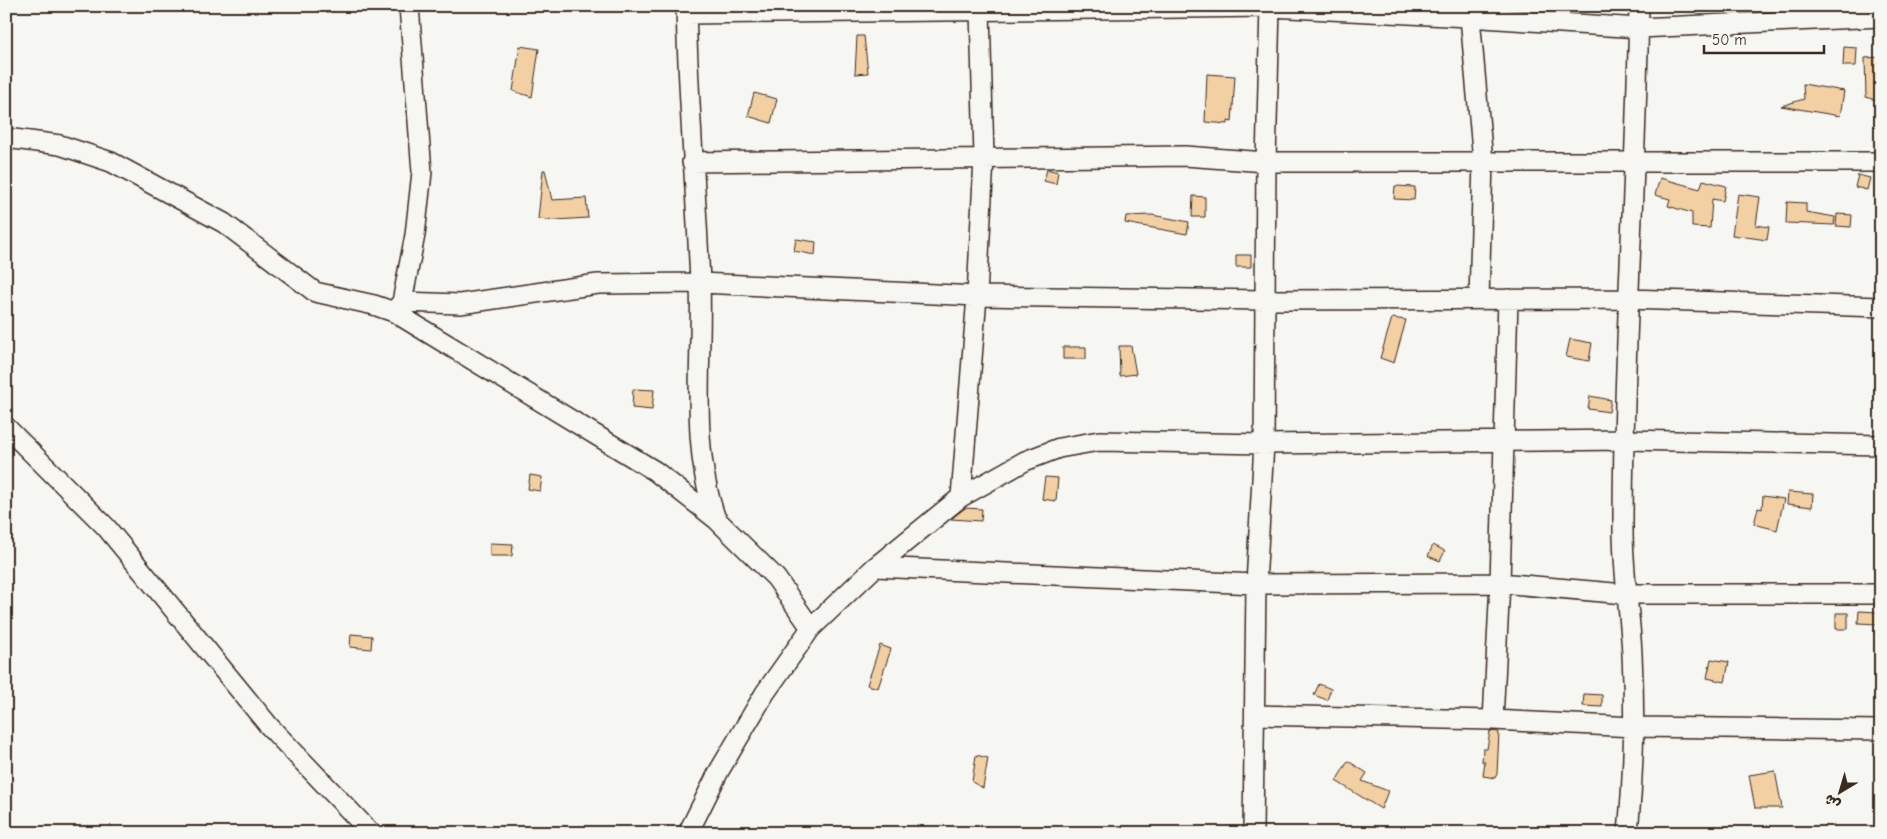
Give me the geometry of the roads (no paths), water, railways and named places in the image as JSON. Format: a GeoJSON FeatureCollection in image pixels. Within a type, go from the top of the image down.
{"type":"FeatureCollection","features":[{"type":"Feature","properties":{"kind":"street"},"geometry":{"type":"LineString","coordinates":[[398,307],[414,235],[422,172],[409,6]]}},
{"type":"Feature","properties":{"kind":"street"},"geometry":{"type":"LineString","coordinates":[[1628,833],[1633,786],[1634,727],[1632,653],[1625,594],[1623,531],[1628,299],[1635,162],[1639,6]]}},
{"type":"Feature","properties":{"kind":"street"},"geometry":{"type":"LineString","coordinates":[[716,519],[707,494],[700,436],[700,283],[692,162],[686,10],[980,10],[1270,7],[1468,11],[1638,28],[1881,17]]}},
{"type":"Feature","properties":{"kind":"street"},"geometry":{"type":"LineString","coordinates":[[1253,833],[1256,584],[1264,444],[1266,162],[1270,7]]}},
{"type":"Feature","properties":{"kind":"street"},"geometry":{"type":"LineString","coordinates":[[961,497],[977,296],[984,158],[980,10]]}},
{"type":"Feature","properties":{"kind":"street"},"geometry":{"type":"LineString","coordinates":[[1468,11],[1482,162],[1479,299]]}},
{"type":"Feature","properties":{"kind":"street"},"geometry":{"type":"LineString","coordinates":[[6,138],[60,145],[111,162],[224,223],[315,292],[374,305],[398,307],[460,304],[598,284],[700,283],[977,296],[1266,300],[1628,299],[1881,307]]}},
{"type":"Feature","properties":{"kind":"street"},"geometry":{"type":"LineString","coordinates":[[692,162],[1185,156],[1266,162],[1881,162]]}},
{"type":"Feature","properties":{"kind":"street"},"geometry":{"type":"LineString","coordinates":[[1493,720],[1500,583],[1508,299]]}},
{"type":"Feature","properties":{"kind":"street"},"geometry":{"type":"LineString","coordinates":[[398,307],[655,472],[716,519],[776,578],[811,628]]}},
{"type":"Feature","properties":{"kind":"street"},"geometry":{"type":"LineString","coordinates":[[6,427],[106,527],[269,726],[371,833]]}},
{"type":"Feature","properties":{"kind":"street"},"geometry":{"type":"LineString","coordinates":[[688,833],[723,763],[765,693],[811,628],[875,567],[961,497],[1025,461],[1059,448],[1099,441],[1264,444],[1625,440],[1881,445]]}},
{"type":"Feature","properties":{"kind":"street"},"geometry":{"type":"LineString","coordinates":[[875,567],[1256,584],[1500,583],[1625,594],[1881,594]]}},
{"type":"Feature","properties":{"kind":"street"},"geometry":{"type":"LineString","coordinates":[[1255,715],[1493,720],[1634,727],[1881,730]]}}]}
